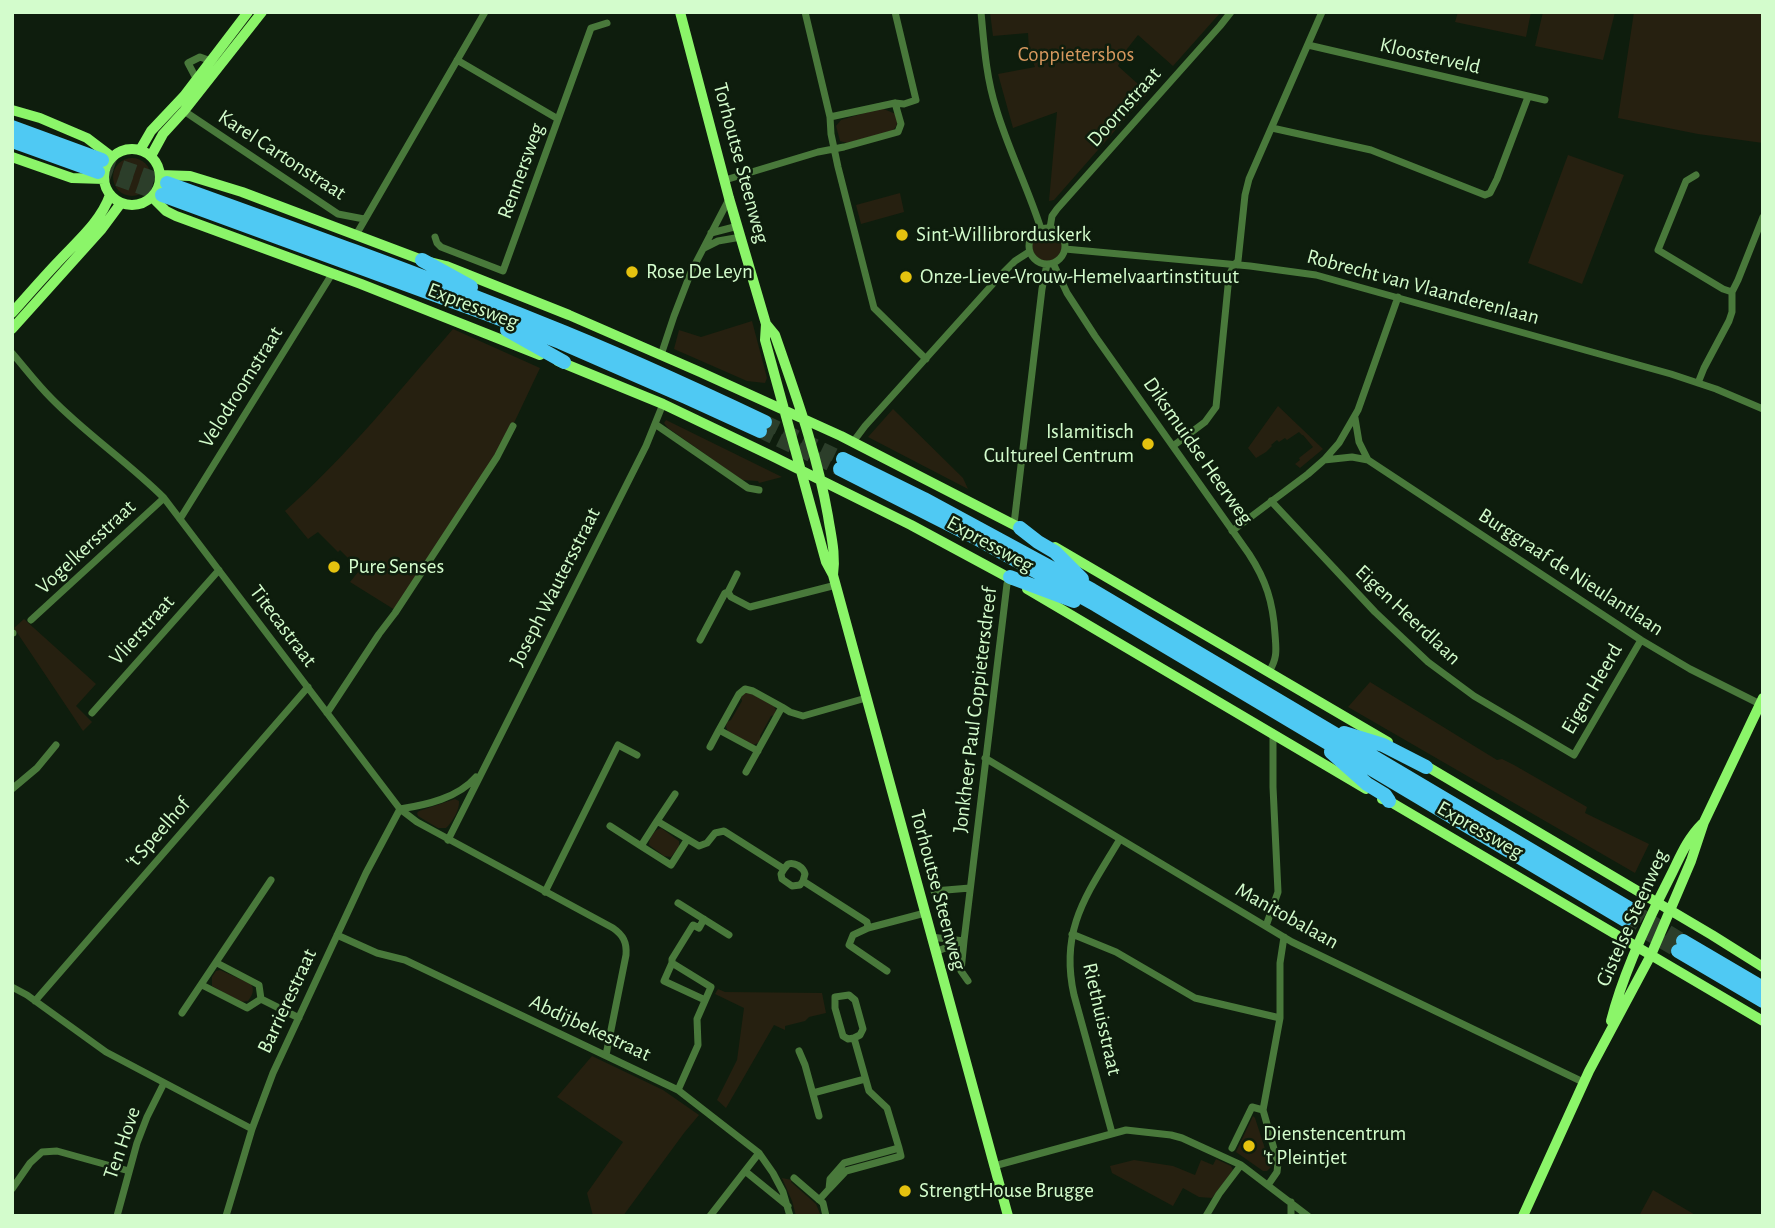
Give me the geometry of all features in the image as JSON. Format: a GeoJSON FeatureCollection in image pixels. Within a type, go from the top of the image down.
{"type":"FeatureCollection","features":[{"type":"Feature","properties":{"kind":"highway"},"geometry":{"type":"LineString","coordinates":[[12,127],[104,167]]}},
{"type":"Feature","properties":{"kind":"highway"},"geometry":{"type":"LineString","coordinates":[[12,141],[104,167]]}},
{"type":"Feature","properties":{"kind":"highway","name":"Expressweg"},"geometry":{"type":"LineString","coordinates":[[160,188],[615,354],[763,427]]}},
{"type":"Feature","properties":{"kind":"highway"},"geometry":{"type":"LineString","coordinates":[[422,260],[474,289],[499,326],[564,362]]}},
{"type":"Feature","properties":{"kind":"highway","name":"Expressweg"},"geometry":{"type":"LineString","coordinates":[[1320,731],[841,464],[924,499],[1092,590],[1320,731],[1628,915]]}},
{"type":"Feature","properties":{"kind":"highway"},"geometry":{"type":"LineString","coordinates":[[1017,526],[1055,552],[1092,590]]}},
{"type":"Feature","properties":{"kind":"highway"},"geometry":{"type":"LineString","coordinates":[[1010,577],[1078,602],[1096,605]]}},
{"type":"Feature","properties":{"kind":"highway"},"geometry":{"type":"LineString","coordinates":[[1390,801],[1321,746],[1320,731],[1383,745],[1426,766]]}},
{"type":"Feature","properties":{"kind":"highway"},"geometry":{"type":"LineString","coordinates":[[1763,988],[1681,946],[1763,1001]]}},
{"type":"Feature","properties":{"kind":"street"},"geometry":{"type":"LineString","coordinates":[[151,156],[163,134],[184,111],[248,12]]}},
{"type":"Feature","properties":{"kind":"street"},"geometry":{"type":"LineString","coordinates":[[140,150],[152,131],[197,80],[262,12]]}},
{"type":"Feature","properties":{"kind":"street"},"geometry":{"type":"LineString","coordinates":[[356,235],[485,12]]}},
{"type":"Feature","properties":{"kind":"street","name":"Torhoutse Steenweg"},"geometry":{"type":"LineString","coordinates":[[680,12],[729,198],[766,324],[765,340],[826,562],[834,580],[1007,1216]]}},
{"type":"Feature","properties":{"kind":"street"},"geometry":{"type":"LineString","coordinates":[[805,12],[830,117],[834,149],[874,308],[926,359]]}},
{"type":"Feature","properties":{"kind":"street"},"geometry":{"type":"LineString","coordinates":[[830,117],[916,100],[895,12]]}},
{"type":"Feature","properties":{"kind":"street"},"geometry":{"type":"LineString","coordinates":[[981,12],[993,99],[1003,130],[1045,229]]}},
{"type":"Feature","properties":{"kind":"street","name":"Doornstraat"},"geometry":{"type":"LineString","coordinates":[[1045,229],[1057,209],[1231,12]]}},
{"type":"Feature","properties":{"kind":"street"},"geometry":{"type":"LineString","coordinates":[[1173,446],[1205,422],[1216,407],[1229,276],[1238,261],[1249,179],[1322,12]]}},
{"type":"Feature","properties":{"kind":"street"},"geometry":{"type":"LineString","coordinates":[[558,119],[591,28],[607,23]]}},
{"type":"Feature","properties":{"kind":"street","name":"Kloosterveld"},"geometry":{"type":"LineString","coordinates":[[1308,44],[1545,100]]}},
{"type":"Feature","properties":{"kind":"street"},"geometry":{"type":"LineString","coordinates":[[197,80],[188,63],[200,57],[214,65]]}},
{"type":"Feature","properties":{"kind":"street","name":"Rennersweg"},"geometry":{"type":"LineString","coordinates":[[435,237],[441,247],[503,271],[558,119],[457,60]]}},
{"type":"Feature","properties":{"kind":"street"},"geometry":{"type":"LineString","coordinates":[[1272,128],[1371,150],[1485,195],[1490,193],[1497,179],[1528,97]]}},
{"type":"Feature","properties":{"kind":"street"},"geometry":{"type":"LineString","coordinates":[[725,180],[818,152],[898,132],[901,124],[895,103]]}},
{"type":"Feature","properties":{"kind":"street"},"geometry":{"type":"LineString","coordinates":[[12,110],[40,118],[87,138],[104,167],[110,195],[96,222],[12,313]]}},
{"type":"Feature","properties":{"kind":"street","name":"Karel Cartonstraat"},"geometry":{"type":"LineString","coordinates":[[184,111],[338,214],[364,219]]}},
{"type":"Feature","properties":{"kind":"street"},"geometry":{"type":"LineString","coordinates":[[12,157],[72,178],[104,167],[123,150],[140,150],[151,156],[157,165],[160,188],[144,202],[136,205],[121,203],[110,195]]}},
{"type":"Feature","properties":{"kind":"street"},"geometry":{"type":"LineString","coordinates":[[1696,175],[1686,181],[1658,250],[1732,292]]}},
{"type":"Feature","properties":{"kind":"street","name":"Expressweg"},"geometry":{"type":"LineString","coordinates":[[1763,967],[1269,671],[1041,538],[853,442],[569,315],[446,266],[422,260],[253,196],[191,176],[160,188],[166,211],[176,216],[552,360],[564,362],[663,404],[911,525],[1010,577],[1763,1021]]}},
{"type":"Feature","properties":{"kind":"street"},"geometry":{"type":"LineString","coordinates":[[661,355],[691,272],[729,198]]}},
{"type":"Feature","properties":{"kind":"street"},"geometry":{"type":"LineString","coordinates":[[12,330],[101,230],[121,203]]}},
{"type":"Feature","properties":{"kind":"street"},"geometry":{"type":"LineString","coordinates":[[1698,383],[1703,368],[1729,321],[1732,292],[1763,216]]}},
{"type":"Feature","properties":{"kind":"street"},"geometry":{"type":"LineString","coordinates":[[853,442],[1000,276],[1014,261],[1030,252],[1029,241],[1036,232],[1045,229],[1060,233],[1065,248],[1060,258],[1050,264],[1042,289],[1017,526]]}},
{"type":"Feature","properties":{"kind":"street"},"geometry":{"type":"LineString","coordinates":[[711,233],[739,232]]}},
{"type":"Feature","properties":{"kind":"street"},"geometry":{"type":"LineString","coordinates":[[703,248],[739,232]]}},
{"type":"Feature","properties":{"kind":"street","name":"Robrecht van Vlaanderenlaan"},"geometry":{"type":"LineString","coordinates":[[1065,248],[1317,275],[1622,360],[1698,383],[1763,409]]}},
{"type":"Feature","properties":{"kind":"street","name":"Diksmuidse Heerweg"},"geometry":{"type":"LineString","coordinates":[[1030,252],[1036,261],[1050,264],[1067,293],[1259,569],[1272,602],[1276,659],[1269,671]]}},
{"type":"Feature","properties":{"kind":"street","name":"Velodroomstraat"},"geometry":{"type":"LineString","coordinates":[[180,519],[332,274]]}},
{"type":"Feature","properties":{"kind":"street"},"geometry":{"type":"LineString","coordinates":[[1232,530],[1324,460],[1339,443],[1355,417],[1398,297]]}},
{"type":"Feature","properties":{"kind":"street","name":"Torhoutse Steenweg"},"geometry":{"type":"LineString","coordinates":[[766,324],[775,335],[805,421],[821,481],[835,559],[834,580]]}},
{"type":"Feature","properties":{"kind":"street","name":"Titecastraat"},"geometry":{"type":"LineString","coordinates":[[12,353],[50,397],[164,498],[400,809],[448,840],[613,928],[625,939],[626,955],[606,1055]]}},
{"type":"Feature","properties":{"kind":"street","name":"Joseph Wautersstraat"},"geometry":{"type":"LineString","coordinates":[[448,840],[649,439],[663,404]]}},
{"type":"Feature","properties":{"kind":"street"},"geometry":{"type":"LineString","coordinates":[[1355,417],[1359,442],[1368,460]]}},
{"type":"Feature","properties":{"kind":"street"},"geometry":{"type":"LineString","coordinates":[[655,424],[748,488],[758,490]]}},
{"type":"Feature","properties":{"kind":"street"},"geometry":{"type":"LineString","coordinates":[[327,713],[396,613],[497,457],[513,426]]}},
{"type":"Feature","properties":{"kind":"street"},"geometry":{"type":"LineString","coordinates":[[1324,460],[1352,457],[1368,460]]}},
{"type":"Feature","properties":{"kind":"street","name":"Burggraaf de Nieulantlaan"},"geometry":{"type":"LineString","coordinates":[[1368,460],[1641,640],[1690,669],[1762,701]]}},
{"type":"Feature","properties":{"kind":"street","name":"Vogelkersstraat"},"geometry":{"type":"LineString","coordinates":[[32,620],[164,498]]}},
{"type":"Feature","properties":{"kind":"street","name":"Eigen Heerdlaan"},"geometry":{"type":"LineString","coordinates":[[1271,501],[1375,612],[1429,662],[1474,696],[1574,755]]}},
{"type":"Feature","properties":{"kind":"street","name":"Vlierstraat"},"geometry":{"type":"LineString","coordinates":[[92,713],[219,570]]}},
{"type":"Feature","properties":{"kind":"street"},"geometry":{"type":"LineString","coordinates":[[700,640],[737,575]]}},
{"type":"Feature","properties":{"kind":"street","name":"Jonkheer Paul Coppietersdreef"},"geometry":{"type":"LineString","coordinates":[[968,981],[961,971],[964,941],[985,758],[1010,577]]}},
{"type":"Feature","properties":{"kind":"street"},"geometry":{"type":"LineString","coordinates":[[728,592],[731,597],[750,607],[834,580]]}},
{"type":"Feature","properties":{"kind":"street","name":"Eigen Heerd"},"geometry":{"type":"LineString","coordinates":[[1574,755],[1641,640]]}},
{"type":"Feature","properties":{"kind":"street","name":"'t Speelhof"},"geometry":{"type":"LineString","coordinates":[[35,1001],[307,687]]}},
{"type":"Feature","properties":{"kind":"street"},"geometry":{"type":"LineString","coordinates":[[710,747],[739,694],[745,690],[753,691],[797,715],[808,716],[866,698]]}},
{"type":"Feature","properties":{"kind":"street","name":"Gistelse Steenweg"},"geometry":{"type":"LineString","coordinates":[[1607,1035],[1614,1008],[1637,948],[1691,861],[1704,822],[1762,701]]}},
{"type":"Feature","properties":{"kind":"street"},"geometry":{"type":"LineString","coordinates":[[746,772],[782,707]]}},
{"type":"Feature","properties":{"kind":"street"},"geometry":{"type":"LineString","coordinates":[[719,730],[758,751]]}},
{"type":"Feature","properties":{"kind":"street"},"geometry":{"type":"LineString","coordinates":[[1266,926],[1278,892],[1273,733]]}},
{"type":"Feature","properties":{"kind":"street"},"geometry":{"type":"LineString","coordinates":[[12,789],[37,768],[56,744]]}},
{"type":"Feature","properties":{"kind":"street"},"geometry":{"type":"LineString","coordinates":[[545,892],[618,745],[638,755]]}},
{"type":"Feature","properties":{"kind":"street","name":"Manitobalaan"},"geometry":{"type":"LineString","coordinates":[[985,758],[1284,937],[1349,971],[1583,1082]]}},
{"type":"Feature","properties":{"kind":"street","name":"Joseph Wautersstraat"},"geometry":{"type":"LineString","coordinates":[[400,809],[415,807],[458,792],[473,781],[485,765]]}},
{"type":"Feature","properties":{"kind":"street"},"geometry":{"type":"LineString","coordinates":[[641,846],[675,794]]}},
{"type":"Feature","properties":{"kind":"street","name":"Barrierestraat"},"geometry":{"type":"LineString","coordinates":[[226,1216],[264,1093],[337,935],[400,809]]}},
{"type":"Feature","properties":{"kind":"street"},"geometry":{"type":"LineString","coordinates":[[657,821],[699,846],[704,845],[717,831],[724,831],[784,869]]}},
{"type":"Feature","properties":{"kind":"street"},"geometry":{"type":"LineString","coordinates":[[610,826],[671,865],[687,840]]}},
{"type":"Feature","properties":{"kind":"street","name":"Riethuisstraat"},"geometry":{"type":"LineString","coordinates":[[1112,1133],[1070,978],[1070,958],[1072,934],[1081,905],[1120,839]]}},
{"type":"Feature","properties":{"kind":"street"},"geometry":{"type":"LineString","coordinates":[[788,864],[795,864],[804,870],[803,881],[797,886],[787,882],[782,877],[784,869],[788,864]]}},
{"type":"Feature","properties":{"kind":"street"},"geometry":{"type":"LineString","coordinates":[[182,1013],[271,880]]}},
{"type":"Feature","properties":{"kind":"street"},"geometry":{"type":"LineString","coordinates":[[803,881],[867,922],[868,928]]}},
{"type":"Feature","properties":{"kind":"street"},"geometry":{"type":"LineString","coordinates":[[933,891],[970,888]]}},
{"type":"Feature","properties":{"kind":"street"},"geometry":{"type":"LineString","coordinates":[[678,903],[729,935]]}},
{"type":"Feature","properties":{"kind":"street","name":"Gistelse Steenweg"},"geometry":{"type":"LineString","coordinates":[[1523,1216],[1583,1082],[1651,955],[1664,907]]}},
{"type":"Feature","properties":{"kind":"street"},"geometry":{"type":"LineString","coordinates":[[692,911],[686,920],[693,925],[699,928],[704,919]]}},
{"type":"Feature","properties":{"kind":"street"},"geometry":{"type":"LineString","coordinates":[[887,971],[849,945],[853,935],[868,928],[925,913]]}},
{"type":"Feature","properties":{"kind":"street"},"geometry":{"type":"LineString","coordinates":[[693,925],[672,959],[664,981],[705,1000]]}},
{"type":"Feature","properties":{"kind":"street"},"geometry":{"type":"LineString","coordinates":[[1072,934],[1116,952],[1195,998],[1280,1018]]}},
{"type":"Feature","properties":{"kind":"street","name":"Abdijbekestraat"},"geometry":{"type":"LineString","coordinates":[[337,935],[377,953],[405,960],[678,1090],[759,1153],[783,1192],[790,1216]]}},
{"type":"Feature","properties":{"kind":"street"},"geometry":{"type":"LineString","coordinates":[[931,937],[964,941]]}},
{"type":"Feature","properties":{"kind":"street"},"geometry":{"type":"LineString","coordinates":[[1268,1185],[1277,1172],[1278,1163],[1263,1110],[1280,1018],[1280,963],[1284,937]]}},
{"type":"Feature","properties":{"kind":"street"},"geometry":{"type":"LineString","coordinates":[[935,952],[964,941]]}},
{"type":"Feature","properties":{"kind":"street"},"geometry":{"type":"LineString","coordinates":[[217,963],[259,985],[261,999]]}},
{"type":"Feature","properties":{"kind":"street"},"geometry":{"type":"LineString","coordinates":[[672,963],[711,987],[697,1019],[698,1045],[678,1090]]}},
{"type":"Feature","properties":{"kind":"street"},"geometry":{"type":"LineString","coordinates":[[202,985],[247,1008],[261,999]]}},
{"type":"Feature","properties":{"kind":"street"},"geometry":{"type":"LineString","coordinates":[[12,987],[106,1052],[253,1129]]}},
{"type":"Feature","properties":{"kind":"street"},"geometry":{"type":"LineString","coordinates":[[849,995],[855,1000],[863,1029],[860,1035],[854,1038],[842,1036],[835,997],[849,995]]}},
{"type":"Feature","properties":{"kind":"street"},"geometry":{"type":"LineString","coordinates":[[261,999],[299,1017]]}},
{"type":"Feature","properties":{"kind":"street"},"geometry":{"type":"LineString","coordinates":[[819,1200],[828,1189],[830,1179],[844,1163],[898,1148],[887,1108],[869,1091],[854,1038]]}},
{"type":"Feature","properties":{"kind":"street"},"geometry":{"type":"LineString","coordinates":[[799,1051],[819,1116]]}},
{"type":"Feature","properties":{"kind":"street"},"geometry":{"type":"LineString","coordinates":[[813,1094],[865,1079]]}},
{"type":"Feature","properties":{"kind":"street","name":"Ten Hove"},"geometry":{"type":"LineString","coordinates":[[117,1216],[137,1143],[164,1083]]}},
{"type":"Feature","properties":{"kind":"street"},"geometry":{"type":"LineString","coordinates":[[1232,1148],[1252,1107],[1263,1110]]}},
{"type":"Feature","properties":{"kind":"street"},"geometry":{"type":"LineString","coordinates":[[994,1166],[1129,1130],[1177,1136],[1241,1165],[1308,1216]]}},
{"type":"Feature","properties":{"kind":"street"},"geometry":{"type":"LineString","coordinates":[[12,1189],[30,1163],[42,1152],[57,1151],[129,1171]]}},
{"type":"Feature","properties":{"kind":"street"},"geometry":{"type":"LineString","coordinates":[[710,1216],[759,1153]]}},
{"type":"Feature","properties":{"kind":"street"},"geometry":{"type":"LineString","coordinates":[[1206,1216],[1241,1165]]}},
{"type":"Feature","properties":{"kind":"street"},"geometry":{"type":"LineString","coordinates":[[745,1171],[788,1206]]}},
{"type":"Feature","properties":{"kind":"street"},"geometry":{"type":"LineString","coordinates":[[794,1178],[823,1203],[826,1216]]}},
{"type":"Feature","properties":{"kind":"street"},"geometry":{"type":"LineString","coordinates":[[1291,1202],[1291,1216]]}},
{"type":"Feature","properties":{"kind":"green space","name":"Coppietersbos"},"geometry":{"type":"Polygon","coordinates":[[[990,12],[1221,12],[1173,66],[1138,35],[1118,66],[1148,93],[1054,200],[1049,201],[1057,112],[1013,128],[998,74],[1035,67],[1029,51],[1028,33],[993,36],[990,12]]]}},
{"type":"Feature","properties":{"kind":"green space"},"geometry":{"type":"Polygon","coordinates":[[[1458,12],[1531,12],[1526,37],[1455,22],[1458,12]]]}},
{"type":"Feature","properties":{"kind":"green space"},"geometry":{"type":"Polygon","coordinates":[[[1543,12],[1615,12],[1603,60],[1535,46],[1543,12]]]}},
{"type":"Feature","properties":{"kind":"green space"},"geometry":{"type":"Polygon","coordinates":[[[1634,12],[1763,12],[1763,143],[1698,134],[1618,118],[1634,12]]]}},
{"type":"Feature","properties":{"kind":"green space"},"geometry":{"type":"Polygon","coordinates":[[[881,108],[896,114],[897,123],[892,131],[847,143],[840,141],[836,126],[841,120],[881,108]]]}},
{"type":"Feature","properties":{"kind":"green space"},"geometry":{"type":"Polygon","coordinates":[[[1568,155],[1624,175],[1582,284],[1528,263],[1568,155]]]}},
{"type":"Feature","properties":{"kind":"green space"},"geometry":{"type":"Polygon","coordinates":[[[132,158],[145,164],[151,177],[145,190],[132,196],[119,190],[113,177],[119,164],[132,158]]]}},
{"type":"Feature","properties":{"kind":"green space"},"geometry":{"type":"Polygon","coordinates":[[[900,193],[904,212],[861,224],[856,205],[900,193]]]}},
{"type":"Feature","properties":{"kind":"green space"},"geometry":{"type":"Polygon","coordinates":[[[1047,231],[1058,235],[1062,246],[1058,257],[1047,261],[1036,257],[1032,246],[1036,235],[1047,231]]]}},
{"type":"Feature","properties":{"kind":"green space"},"geometry":{"type":"Polygon","coordinates":[[[752,321],[767,378],[765,383],[747,381],[674,349],[679,330],[701,337],[752,321]]]}},
{"type":"Feature","properties":{"kind":"green space"},"geometry":{"type":"Polygon","coordinates":[[[453,329],[540,368],[513,425],[494,457],[395,610],[350,582],[359,571],[349,559],[318,532],[308,539],[285,511],[351,446],[453,329]]]}},
{"type":"Feature","properties":{"kind":"green space"},"geometry":{"type":"Polygon","coordinates":[[[1278,406],[1323,449],[1300,468],[1295,464],[1313,447],[1299,432],[1287,440],[1277,440],[1256,458],[1248,448],[1278,406]]]}},
{"type":"Feature","properties":{"kind":"green space"},"geometry":{"type":"Polygon","coordinates":[[[893,409],[963,478],[968,489],[868,437],[893,409]]]}},
{"type":"Feature","properties":{"kind":"green space"},"geometry":{"type":"Polygon","coordinates":[[[666,420],[782,477],[759,483],[742,480],[668,428],[664,423],[666,420]]]}},
{"type":"Feature","properties":{"kind":"green space"},"geometry":{"type":"Polygon","coordinates":[[[24,619],[96,684],[76,706],[92,722],[83,731],[14,628],[24,619]]]}},
{"type":"Feature","properties":{"kind":"green space"},"geometry":{"type":"Polygon","coordinates":[[[1370,682],[1497,760],[1502,759],[1514,765],[1587,807],[1585,813],[1649,844],[1635,873],[1348,707],[1370,682]]]}},
{"type":"Feature","properties":{"kind":"green space"},"geometry":{"type":"Polygon","coordinates":[[[746,692],[774,706],[776,711],[760,736],[761,740],[753,745],[728,732],[726,727],[746,692]]]}},
{"type":"Feature","properties":{"kind":"green space"},"geometry":{"type":"Polygon","coordinates":[[[455,799],[459,801],[458,808],[446,828],[438,828],[418,816],[419,811],[455,799]]]}},
{"type":"Feature","properties":{"kind":"green space"},"geometry":{"type":"Polygon","coordinates":[[[661,828],[679,841],[679,847],[671,857],[664,856],[649,845],[652,835],[661,828]]]}},
{"type":"Feature","properties":{"kind":"green space"},"geometry":{"type":"Polygon","coordinates":[[[220,970],[251,984],[253,988],[248,1001],[241,1002],[212,986],[212,977],[220,970]]]}},
{"type":"Feature","properties":{"kind":"green space"},"geometry":{"type":"Polygon","coordinates":[[[718,989],[725,992],[822,993],[826,1013],[785,1026],[785,1030],[774,1025],[726,1108],[717,1100],[737,1060],[744,1008],[715,994],[718,989]]]}},
{"type":"Feature","properties":{"kind":"green space"},"geometry":{"type":"Polygon","coordinates":[[[592,1056],[663,1090],[699,1115],[623,1216],[593,1216],[587,1193],[623,1142],[557,1097],[592,1056]]]}},
{"type":"Feature","properties":{"kind":"green space"},"geometry":{"type":"Polygon","coordinates":[[[1253,1116],[1271,1167],[1267,1171],[1236,1152],[1253,1116]]]}},
{"type":"Feature","properties":{"kind":"green space"},"geometry":{"type":"Polygon","coordinates":[[[1216,1159],[1231,1166],[1233,1170],[1212,1198],[1199,1197],[1183,1188],[1173,1206],[1112,1173],[1110,1166],[1134,1160],[1173,1166],[1195,1175],[1201,1160],[1213,1165],[1216,1159]]]}},
{"type":"Feature","properties":{"kind":"green space"},"geometry":{"type":"Polygon","coordinates":[[[782,1178],[792,1180],[791,1182],[816,1204],[821,1216],[796,1216],[782,1178]]]}},
{"type":"Feature","properties":{"kind":"green space"},"geometry":{"type":"Polygon","coordinates":[[[1653,1190],[1697,1216],[1639,1216],[1653,1190]]]}},
{"type":"Feature","properties":{"kind":"tunnel"},"geometry":{"type":"LineString","coordinates":[[102,160],[167,183]]}},
{"type":"Feature","properties":{"kind":"tunnel"},"geometry":{"type":"LineString","coordinates":[[98,172],[162,195]]}},
{"type":"Feature","properties":{"kind":"tunnel"},"geometry":{"type":"LineString","coordinates":[[765,422],[843,459]]}},
{"type":"Feature","properties":{"kind":"tunnel"},"geometry":{"type":"LineString","coordinates":[[760,431],[840,469]]}},
{"type":"Feature","properties":{"kind":"tunnel"},"geometry":{"type":"LineString","coordinates":[[1632,910],[1683,941]]}},
{"type":"Feature","properties":{"kind":"tunnel"},"geometry":{"type":"LineString","coordinates":[[1625,920],[1678,951]]}},
{"type":"Feature","properties":{"kind":"place","name":"Sint-Willibrorduskerk"},"geometry":{"type":"Point","coordinates":[902,235]}},
{"type":"Feature","properties":{"kind":"place","name":"Rose De Leyn"},"geometry":{"type":"Point","coordinates":[632,272]}},
{"type":"Feature","properties":{"kind":"place","name":"Onze-Lieve-Vrouw-Hemelvaartinstituut"},"geometry":{"type":"Point","coordinates":[906,277]}},
{"type":"Feature","properties":{"kind":"place","name":"Islamitisch Cultureel Centrum"},"geometry":{"type":"Point","coordinates":[1148,444]}},
{"type":"Feature","properties":{"kind":"place","name":"Pure Senses"},"geometry":{"type":"Point","coordinates":[334,567]}},
{"type":"Feature","properties":{"kind":"place","name":"Dienstencentrum 't Pleintjet"},"geometry":{"type":"Point","coordinates":[1249,1146]}},
{"type":"Feature","properties":{"kind":"place","name":"StrengtHouse Brugge"},"geometry":{"type":"Point","coordinates":[905,1191]}}]}
